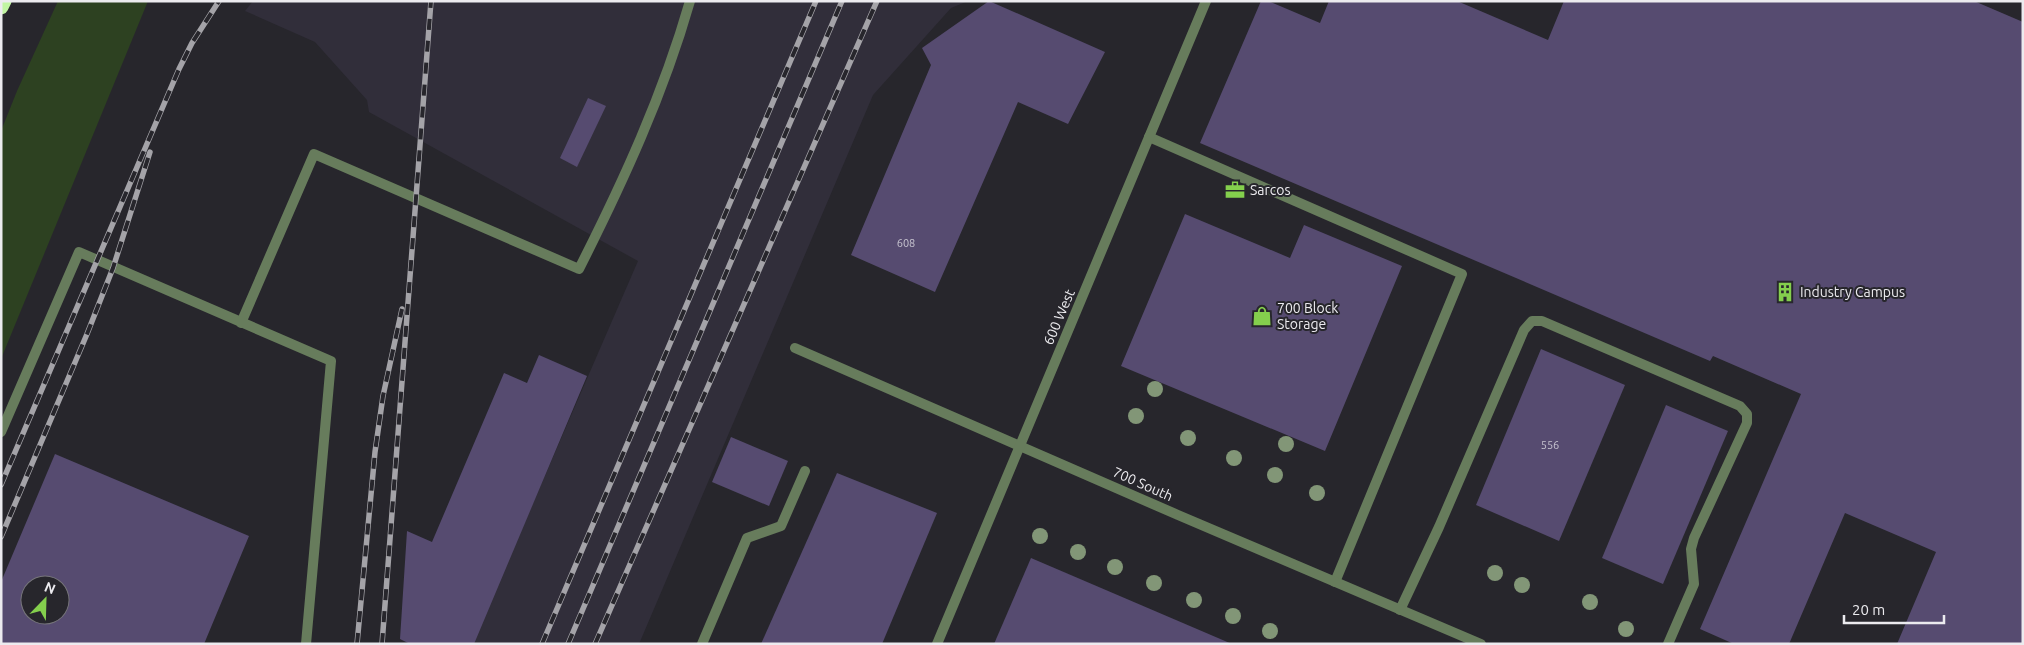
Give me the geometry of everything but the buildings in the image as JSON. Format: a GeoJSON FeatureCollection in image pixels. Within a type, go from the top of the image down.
{"type":"FeatureCollection","features":[{"type":"Feature","properties":{"kind":"highway"},"geometry":{"type":"LineString","coordinates":[[1,7],[4,1]]}},
{"type":"Feature","properties":{"kind":"street"},"geometry":{"type":"LineString","coordinates":[[241,322],[314,154],[579,268],[613,204],[638,148],[690,1]]}},
{"type":"Feature","properties":{"kind":"street","name":"600 West"},"geometry":{"type":"LineString","coordinates":[[937,644],[1206,1]]}},
{"type":"Feature","properties":{"kind":"street"},"geometry":{"type":"LineString","coordinates":[[1149,137],[1462,274],[1335,582]]}},
{"type":"Feature","properties":{"kind":"street"},"geometry":{"type":"LineString","coordinates":[[1,432],[79,252],[331,361],[306,644]]}},
{"type":"Feature","properties":{"kind":"street"},"geometry":{"type":"LineString","coordinates":[[1400,610],[1524,330],[1532,321],[1542,321],[1740,406],[1747,414],[1747,423],[1694,538],[1691,549],[1694,584],[1668,644]]}},
{"type":"Feature","properties":{"kind":"street","name":"700 South"},"geometry":{"type":"LineString","coordinates":[[795,348],[1481,644]]}},
{"type":"Feature","properties":{"kind":"street"},"geometry":{"type":"LineString","coordinates":[[702,644],[747,538],[781,526],[805,471]]}},
{"type":"Feature","properties":{"kind":"shaded area"},"geometry":{"type":"Polygon","coordinates":[[[253,1],[968,1],[951,8],[873,95],[639,644],[472,644],[638,261],[369,112],[367,100],[315,42],[245,11],[253,1]]]}},
{"type":"Feature","properties":{"kind":"green space"},"geometry":{"type":"Polygon","coordinates":[[[58,1],[148,1],[1,359],[1,131],[58,1]]]}},
{"type":"Feature","properties":{"kind":"railway"},"geometry":{"type":"LineString","coordinates":[[1,485],[179,69],[192,43],[219,1]]}},
{"type":"Feature","properties":{"kind":"railway"},"geometry":{"type":"LineString","coordinates":[[382,644],[431,1]]}},
{"type":"Feature","properties":{"kind":"railway"},"geometry":{"type":"LineString","coordinates":[[542,644],[816,1]]}},
{"type":"Feature","properties":{"kind":"railway"},"geometry":{"type":"LineString","coordinates":[[568,644],[842,1]]}},
{"type":"Feature","properties":{"kind":"railway"},"geometry":{"type":"LineString","coordinates":[[595,644],[877,1]]}},
{"type":"Feature","properties":{"kind":"railway"},"geometry":{"type":"LineString","coordinates":[[1,537],[113,268],[150,152]]}},
{"type":"Feature","properties":{"kind":"railway"},"geometry":{"type":"LineString","coordinates":[[357,644],[375,452],[383,396],[402,309]]}},
{"type":"Feature","properties":{"kind":"place","name":"Sarcos"},"geometry":{"type":"Point","coordinates":[1235,190]}},
{"type":"Feature","properties":{"kind":"place","name":"Industry Campus"},"geometry":{"type":"Point","coordinates":[1785,292]}},
{"type":"Feature","properties":{"kind":"place","name":"700 Block Storage"},"geometry":{"type":"Point","coordinates":[1262,316]}}]}
